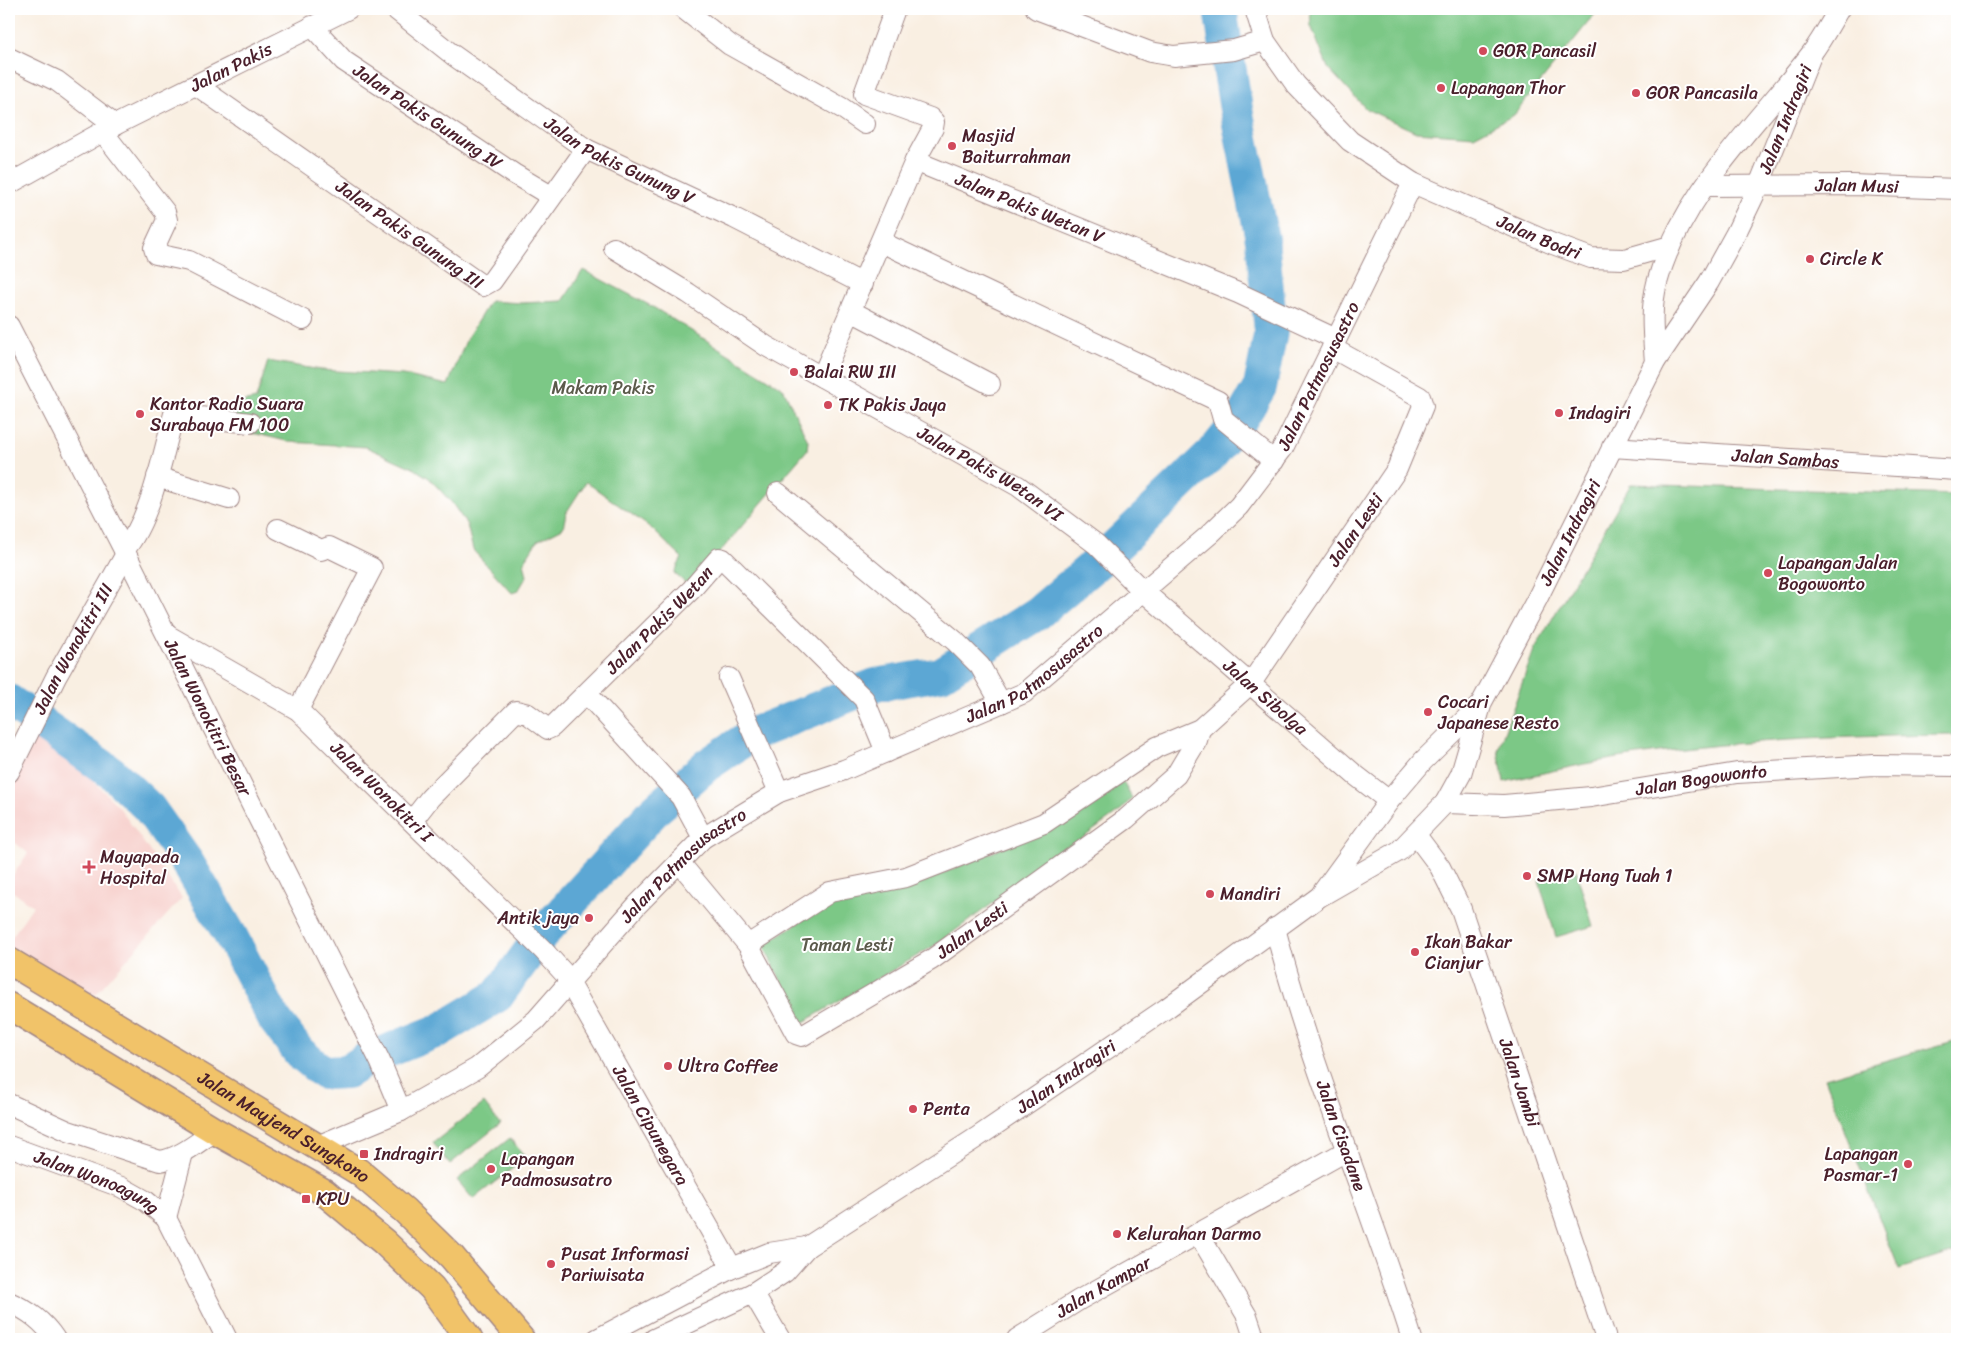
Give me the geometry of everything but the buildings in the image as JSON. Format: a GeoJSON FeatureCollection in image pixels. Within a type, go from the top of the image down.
{"type":"FeatureCollection","features":[{"type":"Feature","properties":{"kind":"main road","name":"Jalan Mayjend Sungkono"},"geometry":{"type":"LineString","coordinates":[[9,961],[359,1172],[406,1210],[452,1258],[521,1339]]}},
{"type":"Feature","properties":{"kind":"main road","name":"Jalan Mayjend Sungkono"},"geometry":{"type":"LineString","coordinates":[[9,1006],[214,1131],[324,1192],[384,1242],[432,1288],[469,1339]]}},
{"type":"Feature","properties":{"kind":"street","name":"Jalan Pakis Gunung V"},"geometry":{"type":"LineString","coordinates":[[395,9],[453,56],[586,149],[734,218],[863,284]]}},
{"type":"Feature","properties":{"kind":"street"},"geometry":{"type":"LineString","coordinates":[[684,9],[730,45],[859,119],[864,94],[895,9]]}},
{"type":"Feature","properties":{"kind":"street"},"geometry":{"type":"LineString","coordinates":[[1036,9],[1150,52],[1174,56],[1234,50],[1265,41]]}},
{"type":"Feature","properties":{"kind":"street"},"geometry":{"type":"LineString","coordinates":[[1254,9],[1265,41],[1296,85],[1350,141],[1413,183]]}},
{"type":"Feature","properties":{"kind":"street","name":"Jalan Indragiri"},"geometry":{"type":"LineString","coordinates":[[1655,362],[1653,312],[1657,283],[1670,246],[1705,186],[1812,53],[1839,9]]}},
{"type":"Feature","properties":{"kind":"street","name":"Jalan Pakis"},"geometry":{"type":"LineString","coordinates":[[109,128],[312,26],[336,11]]}},
{"type":"Feature","properties":{"kind":"street","name":"Jalan Pakis Gunung IV"},"geometry":{"type":"LineString","coordinates":[[312,26],[344,61],[514,174],[552,196]]}},
{"type":"Feature","properties":{"kind":"street","name":"Jalan Indragiri"},"geometry":{"type":"LineString","coordinates":[[654,1339],[754,1294],[784,1272],[808,1247],[976,1138],[1166,1008],[1319,897],[1399,851],[1445,803],[1461,774],[1482,702],[1537,599],[1655,362],[1709,282],[1759,186],[1812,53]]}},
{"type":"Feature","properties":{"kind":"street"},"geometry":{"type":"LineString","coordinates":[[9,58],[57,81],[109,128],[165,212],[167,220],[154,248],[156,254],[189,261],[303,320]]}},
{"type":"Feature","properties":{"kind":"street","name":"Jalan Pakis Gunung III"},"geometry":{"type":"LineString","coordinates":[[196,85],[483,286],[492,281],[586,149]]}},
{"type":"Feature","properties":{"kind":"street"},"geometry":{"type":"LineString","coordinates":[[822,377],[882,242],[915,161],[934,128],[934,122],[930,118],[864,94]]}},
{"type":"Feature","properties":{"kind":"street"},"geometry":{"type":"LineString","coordinates":[[9,184],[109,128]]}},
{"type":"Feature","properties":{"kind":"street","name":"Jalan Pakis Wetan V"},"geometry":{"type":"LineString","coordinates":[[915,161],[1257,302],[1291,318],[1334,344]]}},
{"type":"Feature","properties":{"kind":"street","name":"Jalan Bodri"},"geometry":{"type":"LineString","coordinates":[[1413,183],[1552,244],[1592,258],[1624,259],[1670,246]]}},
{"type":"Feature","properties":{"kind":"street","name":"Jalan Patmosusastro"},"geometry":{"type":"LineString","coordinates":[[315,1146],[401,1111],[477,1068],[536,1020],[637,905],[703,838],[779,792],[844,770],[1024,693],[1143,591],[1239,506],[1284,448],[1413,183]]}},
{"type":"Feature","properties":{"kind":"street","name":"Jalan Indragiri"},"geometry":{"type":"LineString","coordinates":[[1705,186],[1759,186]]}},
{"type":"Feature","properties":{"kind":"street","name":"Jalan Musi"},"geometry":{"type":"LineString","coordinates":[[1759,186],[1957,188]]}},
{"type":"Feature","properties":{"kind":"street"},"geometry":{"type":"LineString","coordinates":[[882,242],[1218,401],[1230,425],[1274,461]]}},
{"type":"Feature","properties":{"kind":"street","name":"Jalan Pakis Wetan VI"},"geometry":{"type":"LineString","coordinates":[[614,248],[688,293],[766,346],[1018,486],[1096,544],[1143,591]]}},
{"type":"Feature","properties":{"kind":"street"},"geometry":{"type":"LineString","coordinates":[[851,311],[990,384]]}},
{"type":"Feature","properties":{"kind":"street","name":"Jalan Wonokitri Besar"},"geometry":{"type":"LineString","coordinates":[[9,326],[167,635],[380,1061],[401,1111]]}},
{"type":"Feature","properties":{"kind":"street","name":"Jalan Lesti"},"geometry":{"type":"LineString","coordinates":[[748,945],[830,892],[906,877],[1044,823],[1157,748],[1200,729],[1251,683],[1397,469],[1423,406],[1420,397],[1334,344]]}},
{"type":"Feature","properties":{"kind":"street","name":"Jalan Wonokitri III"},"geometry":{"type":"LineString","coordinates":[[9,772],[56,677],[125,552],[136,537],[157,476],[174,414],[250,423]]}},
{"type":"Feature","properties":{"kind":"street","name":"Jalan Sambas"},"geometry":{"type":"LineString","coordinates":[[1612,447],[1957,470]]}},
{"type":"Feature","properties":{"kind":"street"},"geometry":{"type":"LineString","coordinates":[[157,476],[229,499]]}},
{"type":"Feature","properties":{"kind":"street"},"geometry":{"type":"LineString","coordinates":[[778,494],[955,641],[980,666],[1001,703]]}},
{"type":"Feature","properties":{"kind":"street"},"geometry":{"type":"LineString","coordinates":[[278,529],[321,550],[328,547],[372,568],[298,710]]}},
{"type":"Feature","properties":{"kind":"street","name":"Jalan Pakis Wetan"},"geometry":{"type":"LineString","coordinates":[[412,821],[430,798],[516,711],[528,714],[551,728],[588,694],[692,589],[719,558],[723,559],[864,699],[886,752]]}},
{"type":"Feature","properties":{"kind":"street","name":"Jalan Sibolga"},"geometry":{"type":"LineString","coordinates":[[1143,591],[1354,774],[1388,801]]}},
{"type":"Feature","properties":{"kind":"street","name":"Jalan Wonokitri I"},"geometry":{"type":"LineString","coordinates":[[167,635],[298,710],[543,950],[570,981]]}},
{"type":"Feature","properties":{"kind":"street"},"geometry":{"type":"LineString","coordinates":[[729,678],[779,792]]}},
{"type":"Feature","properties":{"kind":"street"},"geometry":{"type":"LineString","coordinates":[[588,694],[633,747],[668,780],[681,796],[703,838]]}},
{"type":"Feature","properties":{"kind":"street","name":"Jalan Indragiri"},"geometry":{"type":"LineString","coordinates":[[1319,897],[1388,801],[1435,749],[1482,702]]}},
{"type":"Feature","properties":{"kind":"street","name":"Jalan Lesti"},"geometry":{"type":"LineString","coordinates":[[679,862],[748,945],[796,1034],[802,1036],[931,960],[1133,813],[1176,775],[1196,740],[1200,729]]}},
{"type":"Feature","properties":{"kind":"street","name":"Jalan Bogowonto"},"geometry":{"type":"LineString","coordinates":[[1445,803],[1504,805],[1591,797],[1737,773],[1874,765],[1957,766]]}},
{"type":"Feature","properties":{"kind":"street","name":"Jalan Jambi"},"geometry":{"type":"LineString","coordinates":[[1416,835],[1440,867],[1461,909],[1606,1339]]}},
{"type":"Feature","properties":{"kind":"street","name":"Jalan Cisadane"},"geometry":{"type":"LineString","coordinates":[[1275,928],[1290,985],[1386,1254],[1412,1339]]}},
{"type":"Feature","properties":{"kind":"street","name":"Jalan Cipunegara"},"geometry":{"type":"LineString","coordinates":[[570,981],[732,1268]]}},
{"type":"Feature","properties":{"kind":"street"},"geometry":{"type":"LineString","coordinates":[[9,1104],[68,1132],[160,1161],[170,1160],[183,1153],[214,1131]]}},
{"type":"Feature","properties":{"kind":"street","name":"Jalan Wonoagung"},"geometry":{"type":"LineString","coordinates":[[9,1146],[121,1187],[146,1201],[166,1218],[227,1339]]}},
{"type":"Feature","properties":{"kind":"street","name":"Jalan Kampar"},"geometry":{"type":"LineString","coordinates":[[1017,1339],[1079,1300],[1348,1150]]}},
{"type":"Feature","properties":{"kind":"street"},"geometry":{"type":"LineString","coordinates":[[166,1218],[183,1153]]}},
{"type":"Feature","properties":{"kind":"street"},"geometry":{"type":"LineString","coordinates":[[1198,1233],[1247,1316],[1252,1331],[1251,1339]]}},
{"type":"Feature","properties":{"kind":"street","name":"Jalan Indragiri"},"geometry":{"type":"LineString","coordinates":[[597,1339],[732,1268],[769,1253],[808,1247]]}},
{"type":"Feature","properties":{"kind":"street"},"geometry":{"type":"LineString","coordinates":[[754,1294],[780,1339]]}},
{"type":"Feature","properties":{"kind":"street"},"geometry":{"type":"LineString","coordinates":[[9,1302],[27,1311],[40,1331],[55,1339]]}},
{"type":"Feature","properties":{"kind":"shaded area","name":"Mayapada Hospital"},"geometry":{"type":"Polygon","coordinates":[[[31,737],[74,762],[119,807],[182,898],[95,995],[9,946],[9,941],[33,906],[9,889],[9,881],[28,853],[9,838],[9,786],[31,737]]]}},
{"type":"Feature","properties":{"kind":"green space","name":"Lapangan Thor"},"geometry":{"type":"Polygon","coordinates":[[[1310,9],[1599,9],[1514,115],[1474,136],[1416,132],[1366,109],[1328,68],[1311,26],[1310,9]]]}},
{"type":"Feature","properties":{"kind":"green space","name":"Makam Pakis"},"geometry":{"type":"Polygon","coordinates":[[[583,270],[653,307],[783,388],[808,441],[807,450],[690,587],[674,573],[682,558],[651,528],[586,482],[566,513],[563,528],[537,541],[524,562],[527,576],[518,591],[512,593],[473,550],[467,525],[452,503],[429,478],[413,468],[366,447],[290,442],[257,434],[181,427],[181,417],[256,399],[268,361],[321,370],[403,375],[448,385],[467,338],[490,301],[521,303],[563,301],[583,270]]]}},
{"type":"Feature","properties":{"kind":"green space","name":"Lapangan Jalan Bogowonto"},"geometry":{"type":"Polygon","coordinates":[[[1631,484],[1957,495],[1957,735],[1827,738],[1698,747],[1598,761],[1504,782],[1498,750],[1534,650],[1631,484]]]}},
{"type":"Feature","properties":{"kind":"green space","name":"Taman Lesti"},"geometry":{"type":"Polygon","coordinates":[[[1123,782],[1132,798],[1120,811],[934,946],[802,1023],[763,945],[832,902],[917,884],[1043,831],[1123,782]]]}},
{"type":"Feature","properties":{"kind":"green space"},"geometry":{"type":"Polygon","coordinates":[[[1576,870],[1593,926],[1556,937],[1539,881],[1576,870]]]}},
{"type":"Feature","properties":{"kind":"green space","name":"Lapangan Pasmar-1"},"geometry":{"type":"Polygon","coordinates":[[[1957,1040],[1957,1251],[1899,1269],[1825,1078],[1957,1040]]]}},
{"type":"Feature","properties":{"kind":"green space","name":"Lapangan Padmosusatro"},"geometry":{"type":"Polygon","coordinates":[[[484,1103],[500,1124],[450,1164],[433,1143],[484,1103]]]}},
{"type":"Feature","properties":{"kind":"green space","name":"Lapangan Padmosusatro"},"geometry":{"type":"Polygon","coordinates":[[[510,1138],[526,1158],[473,1199],[457,1180],[510,1138]]]}},
{"type":"Feature","properties":{"kind":"waterway"},"geometry":{"type":"LineString","coordinates":[[755,733],[875,685],[941,674],[1038,613],[1105,556],[1212,454],[1243,416],[1260,387],[1271,331],[1262,239],[1236,109],[1220,9]]}},
{"type":"Feature","properties":{"kind":"waterway"},"geometry":{"type":"LineString","coordinates":[[9,701],[112,773],[149,808],[187,862],[232,938],[274,1019],[299,1052],[324,1073],[347,1072],[365,1060],[440,1030],[497,996],[544,932],[655,810],[707,765],[750,736]]}},
{"type":"Feature","properties":{"kind":"place","name":"GOR Pancasil"},"geometry":{"type":"Point","coordinates":[1483,51]}},
{"type":"Feature","properties":{"kind":"place","name":"Lapangan Thor"},"geometry":{"type":"Point","coordinates":[1441,88]}},
{"type":"Feature","properties":{"kind":"place","name":"GOR Pancasila"},"geometry":{"type":"Point","coordinates":[1636,93]}},
{"type":"Feature","properties":{"kind":"place","name":"Masjid Baiturrahman"},"geometry":{"type":"Point","coordinates":[952,146]}},
{"type":"Feature","properties":{"kind":"place","name":"Circle K"},"geometry":{"type":"Point","coordinates":[1810,259]}},
{"type":"Feature","properties":{"kind":"place","name":"Balai RW III"},"geometry":{"type":"Point","coordinates":[794,372]}},
{"type":"Feature","properties":{"kind":"place","name":"TK Pakis Jaya"},"geometry":{"type":"Point","coordinates":[828,405]}},
{"type":"Feature","properties":{"kind":"place","name":"Indagiri"},"geometry":{"type":"Point","coordinates":[1559,413]}},
{"type":"Feature","properties":{"kind":"place","name":"Kantor Radio Suara Surabaya FM 100"},"geometry":{"type":"Point","coordinates":[140,414]}},
{"type":"Feature","properties":{"kind":"place","name":"Lapangan Jalan Bogowonto"},"geometry":{"type":"Point","coordinates":[1768,573]}},
{"type":"Feature","properties":{"kind":"place","name":"Cocari Japanese Resto"},"geometry":{"type":"Point","coordinates":[1428,712]}},
{"type":"Feature","properties":{"kind":"place","name":"Mayapada Hospital"},"geometry":{"type":"Point","coordinates":[89,867]}},
{"type":"Feature","properties":{"kind":"place","name":"SMP Hang Tuah 1"},"geometry":{"type":"Point","coordinates":[1527,876]}},
{"type":"Feature","properties":{"kind":"place","name":"Mandiri"},"geometry":{"type":"Point","coordinates":[1210,894]}},
{"type":"Feature","properties":{"kind":"place","name":"Antik jaya"},"geometry":{"type":"Point","coordinates":[589,918]}},
{"type":"Feature","properties":{"kind":"place","name":"Ikan Bakar Cianjur"},"geometry":{"type":"Point","coordinates":[1415,952]}},
{"type":"Feature","properties":{"kind":"place","name":"Ultra Coffee"},"geometry":{"type":"Point","coordinates":[668,1066]}},
{"type":"Feature","properties":{"kind":"place","name":"Penta"},"geometry":{"type":"Point","coordinates":[913,1109]}},
{"type":"Feature","properties":{"kind":"place","name":"Indragiri"},"geometry":{"type":"Point","coordinates":[364,1154]}},
{"type":"Feature","properties":{"kind":"place","name":"Lapangan Pasmar-1"},"geometry":{"type":"Point","coordinates":[1908,1164]}},
{"type":"Feature","properties":{"kind":"place","name":"Lapangan Padmosusatro"},"geometry":{"type":"Point","coordinates":[491,1169]}},
{"type":"Feature","properties":{"kind":"place","name":"KPU"},"geometry":{"type":"Point","coordinates":[306,1199]}},
{"type":"Feature","properties":{"kind":"place","name":"Kelurahan Darmo"},"geometry":{"type":"Point","coordinates":[1117,1234]}},
{"type":"Feature","properties":{"kind":"place","name":"Pusat Informasi Pariwisata"},"geometry":{"type":"Point","coordinates":[551,1264]}}]}
